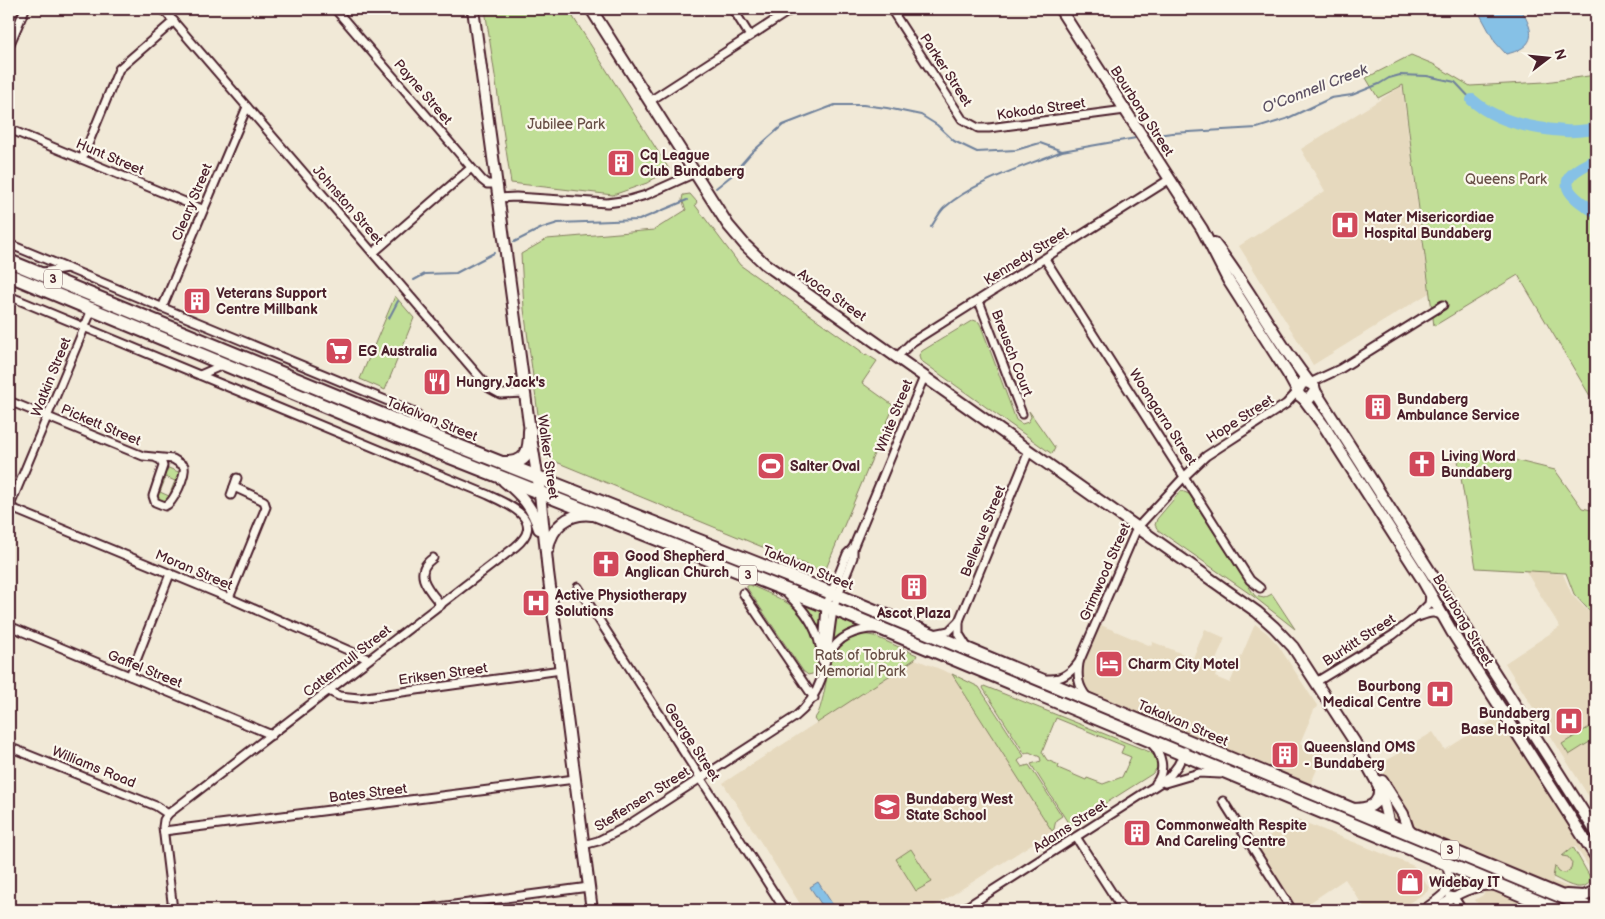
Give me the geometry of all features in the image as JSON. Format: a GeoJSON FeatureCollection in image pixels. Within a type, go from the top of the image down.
{"type":"FeatureCollection","features":[{"type":"Feature","properties":{"kind":"highway","name":"Takalvan Street"},"geometry":{"type":"LineString","coordinates":[[9,261],[434,437],[538,476],[835,594],[1594,910]]}},
{"type":"Feature","properties":{"kind":"highway","name":"Takalvan Street"},"geometry":{"type":"LineString","coordinates":[[9,275],[223,365],[777,586],[1558,910]]}},
{"type":"Feature","properties":{"kind":"highway"},"geometry":{"type":"LineString","coordinates":[[501,463],[516,462],[525,456],[529,448],[530,431]]}},
{"type":"Feature","properties":{"kind":"highway"},"geometry":{"type":"LineString","coordinates":[[1389,825],[1394,838],[1402,845]]}},
{"type":"Feature","properties":{"kind":"street"},"geometry":{"type":"LineString","coordinates":[[9,46],[25,9]]}},
{"type":"Feature","properties":{"kind":"street","name":"Johnston Street"},"geometry":{"type":"LineString","coordinates":[[163,9],[491,390],[503,394],[525,394]]}},
{"type":"Feature","properties":{"kind":"street","name":"Payne Street"},"geometry":{"type":"LineString","coordinates":[[334,9],[471,168],[487,184],[496,184]]}},
{"type":"Feature","properties":{"kind":"street","name":"Walker Street"},"geometry":{"type":"LineString","coordinates":[[473,9],[530,431],[538,476],[545,549],[592,910]]}},
{"type":"Feature","properties":{"kind":"street","name":"Avoca Street"},"geometry":{"type":"LineString","coordinates":[[591,9],[728,225],[765,264],[1137,528]]}},
{"type":"Feature","properties":{"kind":"street"},"geometry":{"type":"LineString","coordinates":[[733,9],[750,36]]}},
{"type":"Feature","properties":{"kind":"street"},"geometry":{"type":"LineString","coordinates":[[650,101],[792,9]]}},
{"type":"Feature","properties":{"kind":"street","name":"Parker Street"},"geometry":{"type":"LineString","coordinates":[[892,9],[962,120]]}},
{"type":"Feature","properties":{"kind":"street","name":"Bourbong Street"},"geometry":{"type":"LineString","coordinates":[[1060,9],[1202,229],[1236,272],[1312,387],[1437,580],[1596,832]]}},
{"type":"Feature","properties":{"kind":"street"},"geometry":{"type":"LineString","coordinates":[[82,158],[119,69],[174,22]]}},
{"type":"Feature","properties":{"kind":"street","name":"Cleary Street"},"geometry":{"type":"LineString","coordinates":[[162,308],[202,209],[247,107]]}},
{"type":"Feature","properties":{"kind":"street","name":"Kokoda Street"},"geometry":{"type":"LineString","coordinates":[[962,120],[978,128],[989,128],[1125,110]]}},
{"type":"Feature","properties":{"kind":"street","name":"Hunt Street"},"geometry":{"type":"LineString","coordinates":[[9,129],[202,209]]}},
{"type":"Feature","properties":{"kind":"street"},"geometry":{"type":"LineString","coordinates":[[373,253],[471,168]]}},
{"type":"Feature","properties":{"kind":"street"},"geometry":{"type":"LineString","coordinates":[[498,198],[516,196],[607,203],[646,195],[695,173]]}},
{"type":"Feature","properties":{"kind":"street","name":"Kennedy Street"},"geometry":{"type":"LineString","coordinates":[[897,357],[912,342],[1170,179]]}},
{"type":"Feature","properties":{"kind":"street","name":"Bourbong Street"},"geometry":{"type":"LineString","coordinates":[[1202,229],[1226,277],[1301,394],[1324,426],[1596,857]]}},
{"type":"Feature","properties":{"kind":"street","name":"Takalvan Street"},"geometry":{"type":"LineString","coordinates":[[9,244],[227,335],[250,342],[412,411],[420,418],[434,437]]}},
{"type":"Feature","properties":{"kind":"street","name":"Woongarra Street"},"geometry":{"type":"LineString","coordinates":[[1045,259],[1250,580],[1260,588]]}},
{"type":"Feature","properties":{"kind":"street"},"geometry":{"type":"LineString","coordinates":[[35,272],[50,272],[67,268]]}},
{"type":"Feature","properties":{"kind":"street"},"geometry":{"type":"LineString","coordinates":[[1226,277],[1227,270],[1232,269],[1236,272]]}},
{"type":"Feature","properties":{"kind":"street"},"geometry":{"type":"LineString","coordinates":[[9,296],[200,375],[223,365]]}},
{"type":"Feature","properties":{"kind":"street","name":"Watkin Street"},"geometry":{"type":"LineString","coordinates":[[9,507],[48,417],[96,297]]}},
{"type":"Feature","properties":{"kind":"street","name":"Breusch Court"},"geometry":{"type":"LineString","coordinates":[[978,301],[1022,414]]}},
{"type":"Feature","properties":{"kind":"street"},"geometry":{"type":"LineString","coordinates":[[1312,387],[1444,305]]}},
{"type":"Feature","properties":{"kind":"street","name":"Cattermull Street"},"geometry":{"type":"LineString","coordinates":[[168,814],[520,544],[527,531],[526,520],[521,512],[514,507],[200,375]]}},
{"type":"Feature","properties":{"kind":"street","name":"White Street"},"geometry":{"type":"LineString","coordinates":[[830,608],[847,554],[853,548],[924,377]]}},
{"type":"Feature","properties":{"kind":"street"},"geometry":{"type":"LineString","coordinates":[[1302,383],[1312,387],[1312,397],[1301,394],[1302,383]]}},
{"type":"Feature","properties":{"kind":"street","name":"Hope Street"},"geometry":{"type":"LineString","coordinates":[[1185,476],[1206,456],[1301,394]]}},
{"type":"Feature","properties":{"kind":"street","name":"Pickett Street"},"geometry":{"type":"LineString","coordinates":[[9,401],[143,456],[173,460],[183,464],[185,468],[173,500],[165,506],[155,502],[153,496],[163,466],[161,460],[156,458]]}},
{"type":"Feature","properties":{"kind":"street","name":"Bellevue Street"},"geometry":{"type":"LineString","coordinates":[[959,621],[1029,451]]}},
{"type":"Feature","properties":{"kind":"street"},"geometry":{"type":"LineString","coordinates":[[498,476],[513,488],[531,508],[545,549]]}},
{"type":"Feature","properties":{"kind":"street","name":"Grimwood Street"},"geometry":{"type":"LineString","coordinates":[[1037,679],[1063,677],[1073,670],[1079,662],[1137,528],[1185,476]]}},
{"type":"Feature","properties":{"kind":"street"},"geometry":{"type":"LineString","coordinates":[[231,495],[237,478]]}},
{"type":"Feature","properties":{"kind":"street"},"geometry":{"type":"LineString","coordinates":[[229,598],[266,507],[264,501],[234,487]]}},
{"type":"Feature","properties":{"kind":"street","name":"Moran Street"},"geometry":{"type":"LineString","coordinates":[[9,507],[229,598],[368,659]]}},
{"type":"Feature","properties":{"kind":"street"},"geometry":{"type":"LineString","coordinates":[[548,572],[549,542],[557,527],[568,518],[578,514],[598,516]]}},
{"type":"Feature","properties":{"kind":"street"},"geometry":{"type":"LineString","coordinates":[[1137,528],[1266,619],[1293,647],[1354,741],[1377,783],[1384,801],[1389,825]]}},
{"type":"Feature","properties":{"kind":"street"},"geometry":{"type":"LineString","coordinates":[[433,558],[427,562],[423,580],[441,605]]}},
{"type":"Feature","properties":{"kind":"street"},"geometry":{"type":"LineString","coordinates":[[130,676],[170,574]]}},
{"type":"Feature","properties":{"kind":"street"},"geometry":{"type":"LineString","coordinates":[[1427,588],[1426,579],[1428,577],[1432,576],[1437,580]]}},
{"type":"Feature","properties":{"kind":"street"},"geometry":{"type":"LineString","coordinates":[[777,586],[794,600],[808,616],[819,638],[824,662]]}},
{"type":"Feature","properties":{"kind":"street","name":"George Street"},"geometry":{"type":"LineString","coordinates":[[578,587],[785,910]]}},
{"type":"Feature","properties":{"kind":"street","name":"Burkitt Street"},"geometry":{"type":"LineString","coordinates":[[1316,682],[1393,635],[1415,618],[1429,604],[1427,588]]}},
{"type":"Feature","properties":{"kind":"street"},"geometry":{"type":"LineString","coordinates":[[743,593],[814,698]]}},
{"type":"Feature","properties":{"kind":"street","name":"Steffensen Street"},"geometry":{"type":"LineString","coordinates":[[584,845],[612,835],[795,717],[809,705],[818,690],[822,674],[830,608]]}},
{"type":"Feature","properties":{"kind":"street","name":"Burkitt Street"},"geometry":{"type":"LineString","coordinates":[[1415,618],[1436,612],[1445,619]]}},
{"type":"Feature","properties":{"kind":"street"},"geometry":{"type":"LineString","coordinates":[[1445,619],[1450,625],[1456,624],[1458,616]]}},
{"type":"Feature","properties":{"kind":"street"},"geometry":{"type":"LineString","coordinates":[[931,634],[946,632],[959,621]]}},
{"type":"Feature","properties":{"kind":"street"},"geometry":{"type":"LineString","coordinates":[[959,621],[962,640],[971,651]]}},
{"type":"Feature","properties":{"kind":"street","name":"Gaffel Street"},"geometry":{"type":"LineString","coordinates":[[9,626],[272,735]]}},
{"type":"Feature","properties":{"kind":"street"},"geometry":{"type":"LineString","coordinates":[[824,662],[833,648],[851,634],[868,629],[888,632]]}},
{"type":"Feature","properties":{"kind":"street","name":"Grimwood Street"},"geometry":{"type":"LineString","coordinates":[[1079,662],[1079,683],[1082,691],[1090,700]]}},
{"type":"Feature","properties":{"kind":"street","name":"Eriksen Street"},"geometry":{"type":"LineString","coordinates":[[329,691],[339,696],[359,698],[561,670]]}},
{"type":"Feature","properties":{"kind":"street"},"geometry":{"type":"LineString","coordinates":[[1508,719],[1519,712]]}},
{"type":"Feature","properties":{"kind":"street"},"geometry":{"type":"LineString","coordinates":[[1145,738],[1158,751],[1162,761],[1160,777],[1153,787]]}},
{"type":"Feature","properties":{"kind":"street"},"geometry":{"type":"LineString","coordinates":[[1354,741],[1375,769],[1403,814],[1408,829],[1413,835]]}},
{"type":"Feature","properties":{"kind":"street","name":"Adams Street"},"geometry":{"type":"LineString","coordinates":[[962,910],[1174,772],[1189,742]]}},
{"type":"Feature","properties":{"kind":"street","name":"Williams Road"},"geometry":{"type":"LineString","coordinates":[[9,747],[156,806],[168,814]]}},
{"type":"Feature","properties":{"kind":"street"},"geometry":{"type":"LineString","coordinates":[[1153,787],[1199,773],[1233,775]]}},
{"type":"Feature","properties":{"kind":"street","name":"Bates Street"},"geometry":{"type":"LineString","coordinates":[[164,831],[575,778]]}},
{"type":"Feature","properties":{"kind":"street"},"geometry":{"type":"LineString","coordinates":[[1350,808],[1365,808],[1374,804],[1379,797],[1377,783]]}},
{"type":"Feature","properties":{"kind":"street"},"geometry":{"type":"LineString","coordinates":[[1556,794],[1568,787]]}},
{"type":"Feature","properties":{"kind":"street"},"geometry":{"type":"LineString","coordinates":[[1223,801],[1292,910]]}},
{"type":"Feature","properties":{"kind":"street"},"geometry":{"type":"LineString","coordinates":[[168,814],[164,820],[164,831],[173,910]]}},
{"type":"Feature","properties":{"kind":"street"},"geometry":{"type":"LineString","coordinates":[[1076,837],[1123,910]]}},
{"type":"Feature","properties":{"kind":"street"},"geometry":{"type":"LineString","coordinates":[[1423,910],[1449,887],[1450,879],[1445,863]]}},
{"type":"Feature","properties":{"kind":"street"},"geometry":{"type":"LineString","coordinates":[[1432,910],[1454,897],[1479,887],[1498,886]]}},
{"type":"Feature","properties":{"kind":"street"},"geometry":{"type":"LineString","coordinates":[[416,910],[460,907],[589,887]]}},
{"type":"Feature","properties":{"kind":"street"},"geometry":{"type":"LineString","coordinates":[[1555,894],[1579,896],[1589,895],[1596,891]]}},
{"type":"Feature","properties":{"kind":"street"},"geometry":{"type":"LineString","coordinates":[[1444,893],[1454,897],[1461,908]]}},
{"type":"Feature","properties":{"kind":"street"},"geometry":{"type":"LineString","coordinates":[[1439,906],[1448,905],[1461,908]]}},
{"type":"Feature","properties":{"kind":"shaded area","name":"Mater Misericordiae Hospital Bundaberg"},"geometry":{"type":"Polygon","coordinates":[[[1402,86],[1429,293],[1313,365],[1239,246],[1325,191],[1301,149],[1402,86]]]}},
{"type":"Feature","properties":{"kind":"shaded area","name":"Bundaberg Base Hospital"},"geometry":{"type":"Polygon","coordinates":[[[1525,570],[1563,574],[1572,595],[1596,619],[1596,808],[1505,663],[1560,627],[1525,570]]]}},
{"type":"Feature","properties":{"kind":"shaded area"},"geometry":{"type":"Polygon","coordinates":[[[1096,623],[1151,646],[1153,642],[1193,658],[1205,629],[1225,638],[1213,672],[1216,674],[1215,677],[1230,683],[1255,624],[1267,633],[1278,645],[1318,707],[1314,710],[1300,743],[1324,753],[1305,797],[1065,698],[1096,623]]]}},
{"type":"Feature","properties":{"kind":"shaded area","name":"Bundaberg West State School"},"geometry":{"type":"Polygon","coordinates":[[[915,659],[952,674],[1052,831],[929,910],[804,910],[723,783],[915,659]]]}},
{"type":"Feature","properties":{"kind":"shaded area"},"geometry":{"type":"Polygon","coordinates":[[[1503,713],[1596,858],[1596,910],[1482,910],[1475,900],[1483,895],[1491,876],[1576,909],[1368,823],[1382,786],[1386,761],[1433,732],[1445,750],[1503,713]],[[1575,846],[1561,856],[1568,857],[1572,863],[1571,869],[1565,873],[1559,871],[1555,866],[1553,881],[1581,892],[1589,888],[1593,882],[1594,877],[1575,846]]]}},
{"type":"Feature","properties":{"kind":"shaded area"},"geometry":{"type":"Polygon","coordinates":[[[1296,819],[1414,866],[1429,888],[1427,892],[1397,910],[1366,910],[1345,879],[1299,910],[1291,910],[1251,847],[1296,819]]]}},
{"type":"Feature","properties":{"kind":"green space","name":"Jubilee Park"},"geometry":{"type":"Polygon","coordinates":[[[485,9],[568,9],[669,169],[647,183],[613,195],[511,183],[485,9]]]}},
{"type":"Feature","properties":{"kind":"green space","name":"Queens Park"},"geometry":{"type":"Polygon","coordinates":[[[1411,55],[1433,64],[1470,86],[1545,82],[1596,75],[1596,406],[1518,275],[1434,326],[1403,85],[1378,98],[1366,78],[1411,55]]]}},
{"type":"Feature","properties":{"kind":"green space"},"geometry":{"type":"Polygon","coordinates":[[[690,194],[697,202],[695,205],[740,265],[865,355],[877,361],[862,383],[894,406],[823,572],[549,459],[543,452],[524,309],[521,254],[547,239],[654,230],[686,210],[682,200],[683,195],[690,194]]]}},
{"type":"Feature","properties":{"kind":"green space"},"geometry":{"type":"Polygon","coordinates":[[[395,296],[414,318],[385,390],[360,379],[395,296]]]}},
{"type":"Feature","properties":{"kind":"green space"},"geometry":{"type":"Polygon","coordinates":[[[973,320],[979,322],[981,326],[1016,420],[1022,424],[1028,422],[1031,417],[1029,411],[1055,448],[1052,454],[920,360],[919,355],[922,351],[973,320]]]}},
{"type":"Feature","properties":{"kind":"green space"},"geometry":{"type":"Polygon","coordinates":[[[259,370],[396,426],[417,437],[343,410],[259,370]]]}},
{"type":"Feature","properties":{"kind":"green space"},"geometry":{"type":"Polygon","coordinates":[[[1494,450],[1518,461],[1555,470],[1582,508],[1596,511],[1596,618],[1574,594],[1566,573],[1476,568],[1457,454],[1494,450]]]}},
{"type":"Feature","properties":{"kind":"green space"},"geometry":{"type":"Polygon","coordinates":[[[166,467],[181,473],[167,503],[159,502],[155,493],[166,467]],[[166,477],[160,492],[169,496],[175,481],[166,477]]]}},
{"type":"Feature","properties":{"kind":"green space"},"geometry":{"type":"Polygon","coordinates":[[[1182,491],[1189,494],[1255,596],[1264,598],[1272,594],[1295,629],[1253,596],[1158,530],[1155,525],[1157,519],[1182,491]]]}},
{"type":"Feature","properties":{"kind":"green space"},"geometry":{"type":"Polygon","coordinates":[[[572,495],[737,560],[815,596],[650,532],[571,497],[572,495]]]}},
{"type":"Feature","properties":{"kind":"green space"},"geometry":{"type":"Polygon","coordinates":[[[750,585],[784,601],[801,614],[808,623],[818,647],[819,664],[816,673],[808,675],[803,671],[747,588],[750,585]]]}},
{"type":"Feature","properties":{"kind":"green space"},"geometry":{"type":"Polygon","coordinates":[[[801,602],[821,611],[820,628],[818,627],[801,602]]]}},
{"type":"Feature","properties":{"kind":"green space"},"geometry":{"type":"Polygon","coordinates":[[[836,618],[859,627],[833,643],[836,618]]]}},
{"type":"Feature","properties":{"kind":"green space","name":"Rats of Tobruk Memorial Park"},"geometry":{"type":"Polygon","coordinates":[[[862,634],[874,636],[917,655],[915,659],[817,723],[814,719],[820,708],[828,669],[835,652],[841,644],[850,638],[862,634]]]}},
{"type":"Feature","properties":{"kind":"green space"},"geometry":{"type":"Polygon","coordinates":[[[940,643],[1106,713],[1169,742],[938,648],[940,643]]]}},
{"type":"Feature","properties":{"kind":"green space"},"geometry":{"type":"Polygon","coordinates":[[[952,674],[979,687],[1024,756],[1018,761],[1022,767],[1029,765],[1062,816],[1056,820],[1052,831],[952,674]]]}},
{"type":"Feature","properties":{"kind":"green space"},"geometry":{"type":"Polygon","coordinates":[[[984,686],[1150,752],[1158,760],[1157,768],[1152,774],[1070,826],[1031,764],[1041,761],[1040,757],[1029,752],[1025,754],[983,688],[984,686]],[[1056,718],[1042,752],[1047,760],[1059,765],[1058,768],[1086,780],[1087,778],[1103,784],[1122,777],[1131,757],[1121,753],[1124,746],[1056,718]]]}},
{"type":"Feature","properties":{"kind":"green space"},"geometry":{"type":"Polygon","coordinates":[[[1596,723],[1596,738],[1569,755],[1562,744],[1596,723]]]}},
{"type":"Feature","properties":{"kind":"green space"},"geometry":{"type":"Polygon","coordinates":[[[1195,753],[1204,753],[1386,829],[1386,831],[1195,753]]]}},
{"type":"Feature","properties":{"kind":"green space"},"geometry":{"type":"Polygon","coordinates":[[[1573,847],[1590,877],[1589,883],[1585,886],[1571,886],[1553,877],[1555,866],[1559,872],[1565,873],[1571,869],[1572,863],[1568,857],[1562,856],[1573,847]]]}},
{"type":"Feature","properties":{"kind":"green space"},"geometry":{"type":"Polygon","coordinates":[[[911,849],[932,882],[916,891],[896,859],[911,849]]]}},
{"type":"Feature","properties":{"kind":"green space"},"geometry":{"type":"Polygon","coordinates":[[[1475,870],[1491,872],[1583,910],[1569,910],[1475,870]]]}},
{"type":"Feature","properties":{"kind":"water"},"geometry":{"type":"Polygon","coordinates":[[[1477,9],[1521,9],[1530,30],[1530,40],[1522,48],[1506,54],[1495,42],[1477,9]]]}},
{"type":"Feature","properties":{"kind":"water"},"geometry":{"type":"Polygon","coordinates":[[[818,882],[833,905],[825,910],[810,887],[818,882]]]}},
{"type":"Feature","properties":{"kind":"waterway","name":"O'Connell Creek"},"geometry":{"type":"LineString","coordinates":[[1150,136],[1257,128],[1286,119],[1331,98],[1352,95],[1400,75],[1427,76],[1455,82],[1472,100]]}},
{"type":"Feature","properties":{"kind":"waterway","name":"O'Connell Creek"},"geometry":{"type":"LineString","coordinates":[[1472,100],[1493,114],[1528,126],[1569,131],[1596,129]]}},
{"type":"Feature","properties":{"kind":"waterway","name":"O'Connell Creek"},"geometry":{"type":"LineString","coordinates":[[716,188],[731,176],[751,153],[783,125],[835,105],[863,105],[921,115],[937,125],[954,141],[977,152],[1016,150],[1040,143],[1062,151],[1136,138]]}},
{"type":"Feature","properties":{"kind":"waterway"},"geometry":{"type":"LineString","coordinates":[[931,227],[944,208],[957,198],[985,182],[1062,151]]}},
{"type":"Feature","properties":{"kind":"waterway","name":"O'Connell Creek"},"geometry":{"type":"LineString","coordinates":[[1596,160],[1574,173],[1569,179],[1568,185],[1570,192],[1576,198],[1596,212]]}},
{"type":"Feature","properties":{"kind":"waterway","name":"O'Connell Creek"},"geometry":{"type":"LineString","coordinates":[[514,242],[542,228],[558,223],[639,220],[687,200]]}},
{"type":"Feature","properties":{"kind":"waterway","name":"O'Connell Creek"},"geometry":{"type":"LineString","coordinates":[[414,280],[425,274],[456,273],[494,253]]}},
{"type":"Feature","properties":{"kind":"waterway","name":"O'Connell Creek"},"geometry":{"type":"LineString","coordinates":[[389,318],[398,301]]}},
{"type":"Feature","properties":{"kind":"place","name":"Cq League Club Bundaberg"},"geometry":{"type":"Point","coordinates":[621,163]}},
{"type":"Feature","properties":{"kind":"place","name":"Mater Misericordiae Hospital Bundaberg"},"geometry":{"type":"Point","coordinates":[1345,225]}},
{"type":"Feature","properties":{"kind":"place","name":"Veterans Support Centre Millbank"},"geometry":{"type":"Point","coordinates":[197,301]}},
{"type":"Feature","properties":{"kind":"place","name":"EG Australia"},"geometry":{"type":"Point","coordinates":[339,351]}},
{"type":"Feature","properties":{"kind":"place","name":"Hungry Jack's"},"geometry":{"type":"Point","coordinates":[437,382]}},
{"type":"Feature","properties":{"kind":"place","name":"Bundaberg Ambulance Service"},"geometry":{"type":"Point","coordinates":[1378,407]}},
{"type":"Feature","properties":{"kind":"place","name":"Living Word Bundaberg"},"geometry":{"type":"Point","coordinates":[1422,464]}},
{"type":"Feature","properties":{"kind":"place","name":"Salter Oval"},"geometry":{"type":"Point","coordinates":[771,466]}},
{"type":"Feature","properties":{"kind":"place","name":"Good Shepherd Anglican Church"},"geometry":{"type":"Point","coordinates":[606,564]}},
{"type":"Feature","properties":{"kind":"place","name":"Ascot Plaza"},"geometry":{"type":"Point","coordinates":[914,587]}},
{"type":"Feature","properties":{"kind":"place","name":"Active Physiotherapy Solutions"},"geometry":{"type":"Point","coordinates":[536,603]}},
{"type":"Feature","properties":{"kind":"place","name":"Charm City Motel"},"geometry":{"type":"Point","coordinates":[1109,664]}},
{"type":"Feature","properties":{"kind":"place","name":"Bourbong Medical Centre"},"geometry":{"type":"Point","coordinates":[1440,694]}},
{"type":"Feature","properties":{"kind":"place","name":"Bundaberg Base Hospital"},"geometry":{"type":"Point","coordinates":[1569,721]}},
{"type":"Feature","properties":{"kind":"place","name":"Queensland OMS - Bundaberg"},"geometry":{"type":"Point","coordinates":[1285,755]}},
{"type":"Feature","properties":{"kind":"place","name":"Bundaberg West State School"},"geometry":{"type":"Point","coordinates":[887,807]}},
{"type":"Feature","properties":{"kind":"place","name":"Commonwealth Respite And Careling Centre"},"geometry":{"type":"Point","coordinates":[1137,833]}},
{"type":"Feature","properties":{"kind":"place","name":"Widebay IT"},"geometry":{"type":"Point","coordinates":[1410,882]}}]}
